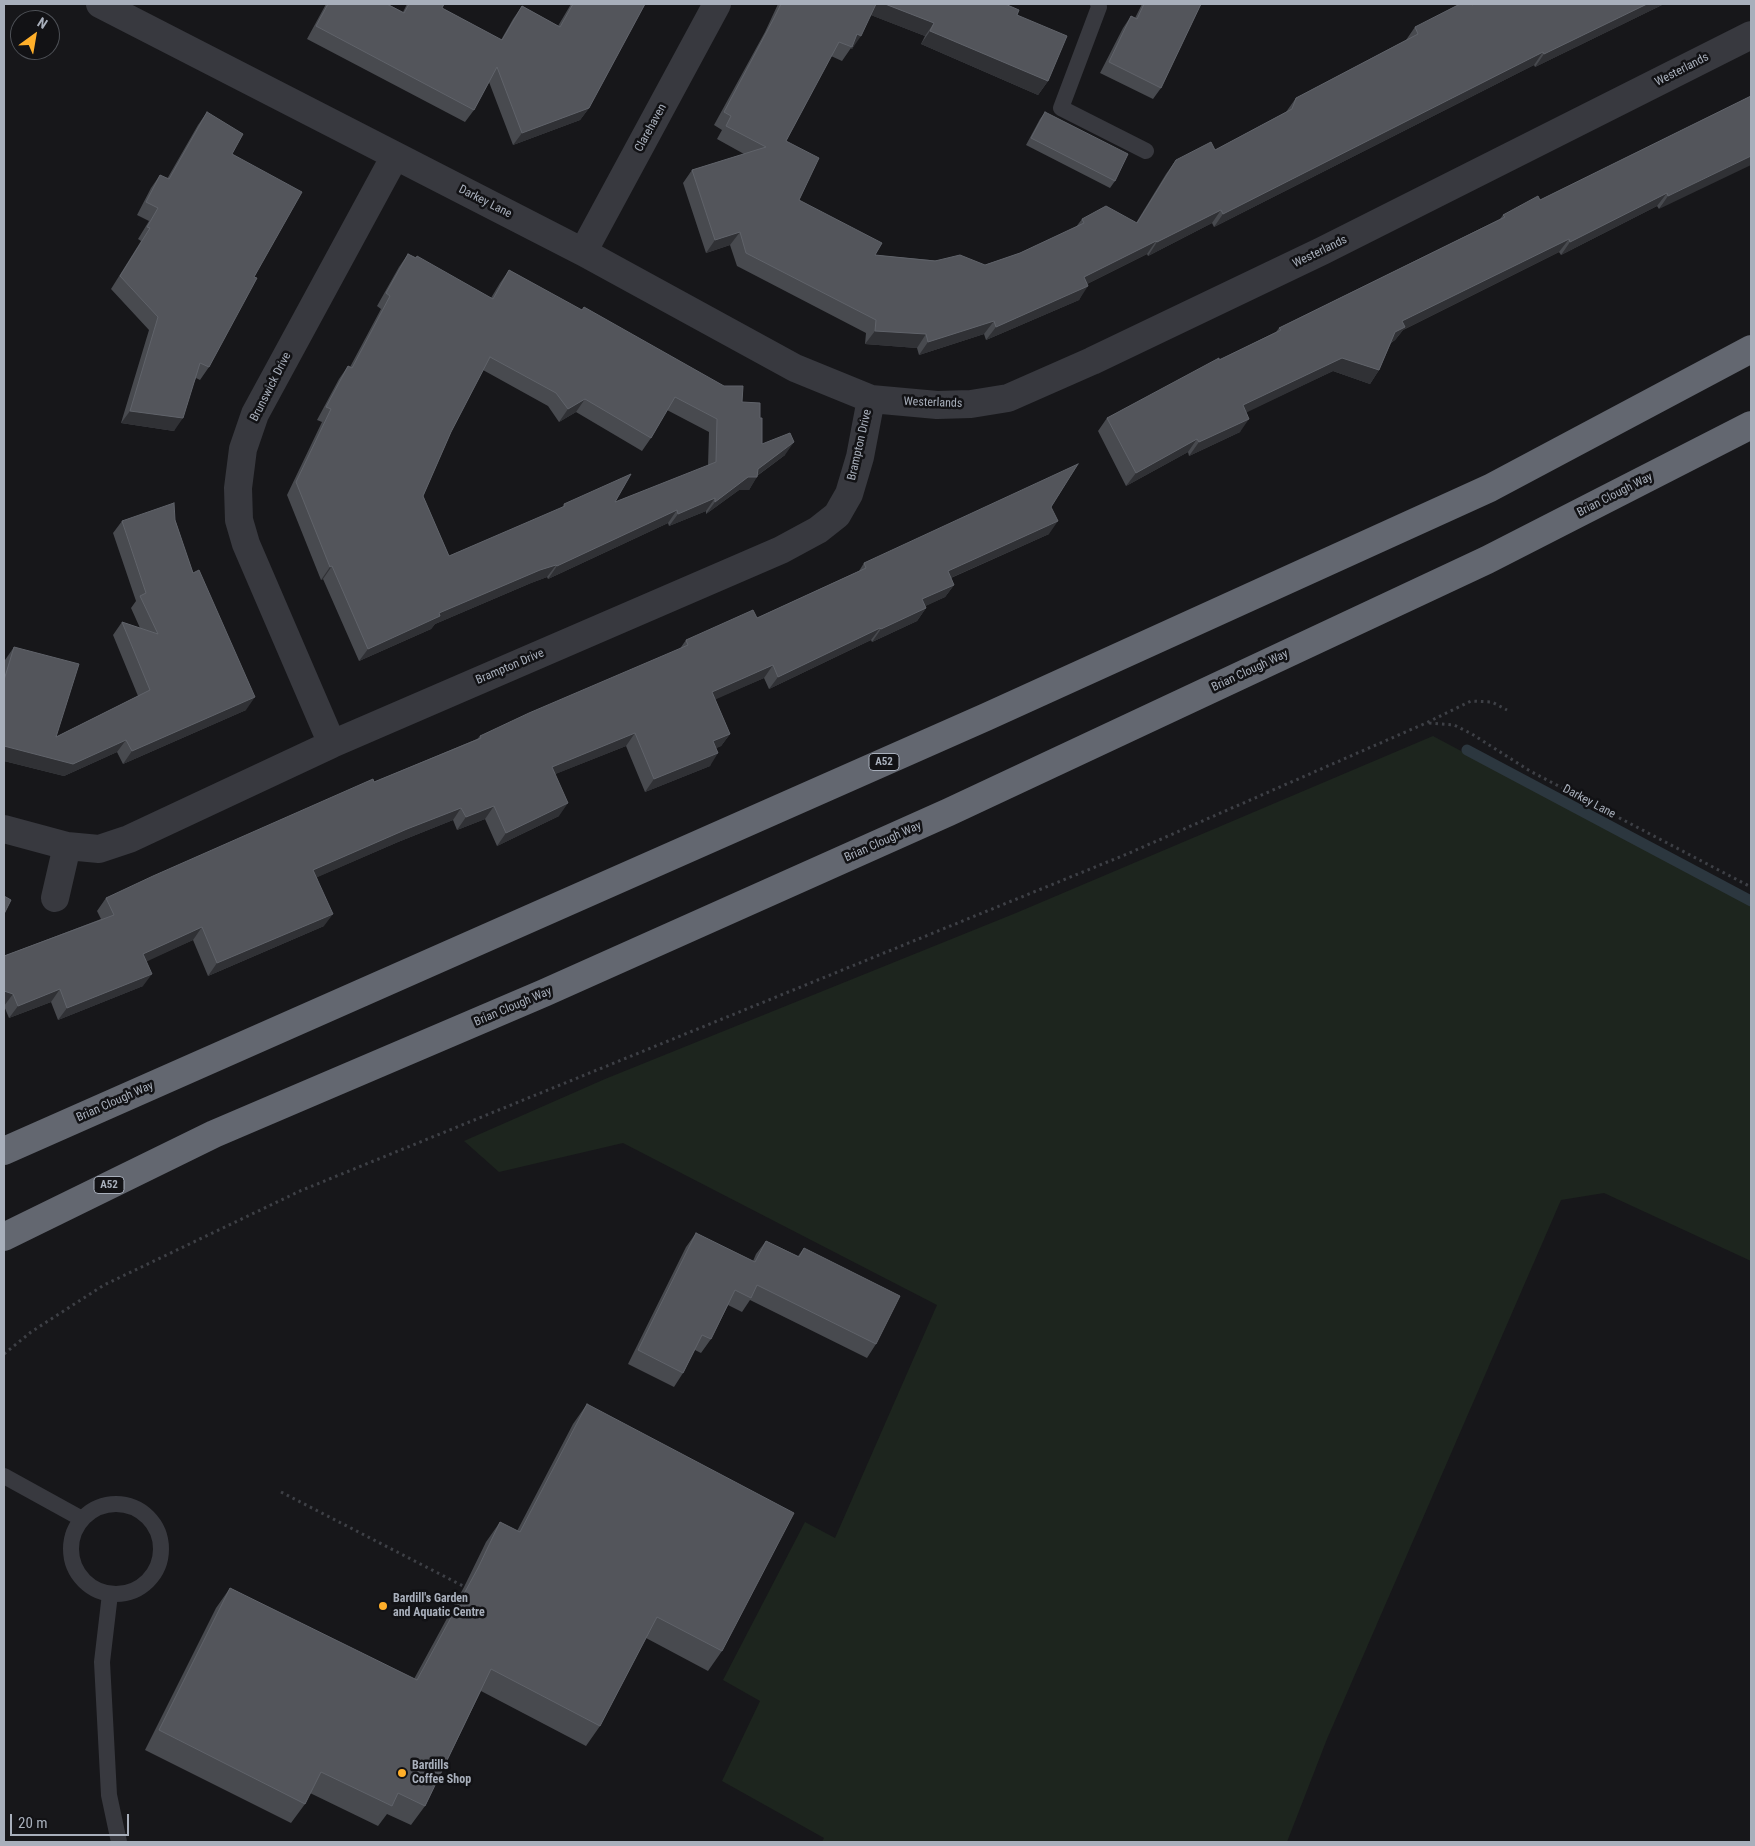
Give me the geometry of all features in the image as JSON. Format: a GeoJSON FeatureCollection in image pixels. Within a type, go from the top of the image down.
{"type":"FeatureCollection","features":[{"type":"Feature","properties":{"kind":"highway","name":"Brian Clough Way"},"geometry":{"type":"LineString","coordinates":[[4,1151],[986,717],[1490,488],[1751,349]]}},
{"type":"Feature","properties":{"kind":"highway","name":"Brian Clough Way"},"geometry":{"type":"LineString","coordinates":[[4,1237],[214,1134],[544,994],[958,808],[1487,560],[1751,425]]}},
{"type":"Feature","properties":{"kind":"street","name":"Darkey Lane"},"geometry":{"type":"LineString","coordinates":[[100,4],[583,252],[795,368],[871,399]]}},
{"type":"Feature","properties":{"kind":"street","name":"Clarehaven"},"geometry":{"type":"LineString","coordinates":[[583,252],[718,4]]}},
{"type":"Feature","properties":{"kind":"street","name":"Westerlands"},"geometry":{"type":"LineString","coordinates":[[871,399],[937,405],[971,404],[1008,398],[1092,361],[1322,251],[1751,35]]}},
{"type":"Feature","properties":{"kind":"street","name":"Brunswick Drive"},"geometry":{"type":"LineString","coordinates":[[332,744],[246,544],[239,520],[238,488],[243,449],[255,414],[395,156]]}},
{"type":"Feature","properties":{"kind":"street","name":"Brampton Drive"},"geometry":{"type":"LineString","coordinates":[[4,829],[67,846],[99,849],[129,840],[332,744],[781,550],[818,530],[837,515],[849,494],[860,457],[871,399]]}},
{"type":"Feature","properties":{"kind":"street"},"geometry":{"type":"LineString","coordinates":[[56,898],[67,846]]}},
{"type":"Feature","properties":{"kind":"lane"},"geometry":{"type":"LineString","coordinates":[[1098,4],[1099,7],[1061,108],[1146,150]]}},
{"type":"Feature","properties":{"kind":"lane"},"geometry":{"type":"LineString","coordinates":[[4,1476],[82,1519]]}},
{"type":"Feature","properties":{"kind":"lane"},"geometry":{"type":"LineString","coordinates":[[129,1506],[146,1514],[160,1537],[161,1552],[158,1566],[150,1579],[138,1588],[124,1594],[110,1594],[95,1589],[83,1580],[75,1568],[71,1554],[71,1539],[82,1519],[97,1507],[129,1506]]}},
{"type":"Feature","properties":{"kind":"lane"},"geometry":{"type":"LineString","coordinates":[[110,1594],[102,1662],[109,1795],[119,1842]]}},
{"type":"Feature","properties":{"kind":"path"},"geometry":{"type":"LineString","coordinates":[[4,1354],[31,1332],[104,1285],[300,1192],[1127,854],[1426,723],[1471,701],[1492,702],[1507,710]]}},
{"type":"Feature","properties":{"kind":"path","name":"Darkey Lane"},"geometry":{"type":"LineString","coordinates":[[1426,723],[1454,725],[1472,734],[1530,771],[1751,887]]}},
{"type":"Feature","properties":{"kind":"path"},"geometry":{"type":"LineString","coordinates":[[281,1492],[464,1588]]}},
{"type":"Feature","properties":{"kind":"shaded area"},"geometry":{"type":"Polygon","coordinates":[[[1433,736],[1751,906],[1751,1261],[1604,1193],[1561,1200],[1327,1739],[1287,1842],[822,1842],[824,1838],[722,1781],[760,1701],[723,1680],[805,1522],[835,1538],[937,1305],[623,1143],[499,1172],[464,1141],[605,1079],[1016,913],[1433,736]]]}},
{"type":"Feature","properties":{"kind":"building"},"geometry":{"type":"Polygon","coordinates":[[[328,4],[387,4],[404,13],[409,4],[444,4],[442,8],[502,40],[522,6],[560,27],[573,4],[645,4],[589,108],[522,133],[497,67],[474,110],[316,26],[328,4]]]}},
{"type":"Feature","properties":{"kind":"building"},"geometry":{"type":"Polygon","coordinates":[[[781,4],[876,4],[861,36],[857,34],[852,47],[839,42],[786,141],[819,158],[799,200],[882,243],[875,255],[935,261],[960,255],[985,265],[1020,253],[1084,223],[1082,219],[1106,206],[1137,223],[1176,160],[1211,142],[1215,150],[1292,109],[1296,98],[1418,34],[1415,27],[1460,4],[1647,4],[1544,54],[1543,52],[1223,214],[1221,210],[1084,277],[1088,286],[996,327],[994,321],[928,342],[926,334],[875,331],[876,320],[746,253],[740,232],[715,240],[692,170],[766,147],[726,126],[731,116],[724,112],[781,4]]]}},
{"type":"Feature","properties":{"kind":"building"},"geometry":{"type":"Polygon","coordinates":[[[885,4],[1005,4],[1019,10],[1017,15],[1067,36],[1048,81],[930,31],[934,23],[885,4]]]}},
{"type":"Feature","properties":{"kind":"building"},"geometry":{"type":"Polygon","coordinates":[[[1144,4],[1201,4],[1161,88],[1109,62],[1131,16],[1137,19],[1144,4]]]}},
{"type":"Feature","properties":{"kind":"building"},"geometry":{"type":"Polygon","coordinates":[[[1751,96],[1751,156],[1668,196],[1667,193],[1570,242],[1569,239],[1402,321],[1405,327],[1395,332],[1379,370],[1342,358],[1243,405],[1249,419],[1199,442],[1197,439],[1136,473],[1107,418],[1219,358],[1219,360],[1281,330],[1279,328],[1505,217],[1503,215],[1538,196],[1540,200],[1751,96]]]}},
{"type":"Feature","properties":{"kind":"building"},"geometry":{"type":"Polygon","coordinates":[[[207,112],[243,134],[232,154],[302,192],[254,277],[257,278],[209,367],[200,363],[183,418],[130,411],[158,317],[120,276],[150,228],[147,227],[158,208],[146,202],[160,175],[169,179],[207,112]]]}},
{"type":"Feature","properties":{"kind":"building"},"geometry":{"type":"Polygon","coordinates":[[[1045,112],[1128,154],[1115,181],[1031,138],[1045,112]]]}},
{"type":"Feature","properties":{"kind":"building"},"geometry":{"type":"Polygon","coordinates":[[[408,254],[416,258],[417,256],[493,299],[509,270],[582,310],[584,307],[724,386],[743,386],[742,402],[760,403],[762,444],[790,433],[794,442],[758,469],[757,477],[748,477],[715,502],[715,498],[678,514],[677,510],[557,566],[540,570],[439,613],[440,616],[368,649],[332,566],[330,567],[296,482],[331,409],[326,407],[348,366],[352,368],[390,296],[386,293],[408,254]],[[490,357],[451,432],[423,496],[449,556],[565,506],[564,504],[631,474],[615,502],[716,462],[717,419],[675,397],[651,438],[585,399],[568,409],[556,393],[490,357]]]}},
{"type":"Feature","properties":{"kind":"building"},"geometry":{"type":"Polygon","coordinates":[[[1078,464],[1051,507],[1058,521],[948,571],[954,585],[922,599],[926,608],[778,677],[773,665],[712,692],[730,734],[713,741],[718,753],[654,779],[635,733],[552,767],[568,803],[506,833],[494,806],[466,817],[461,808],[313,870],[333,914],[217,963],[202,927],[143,954],[152,974],[67,1008],[60,989],[18,1006],[13,994],[4,991],[4,956],[114,915],[106,898],[373,779],[374,782],[481,738],[480,736],[529,713],[688,645],[686,640],[753,610],[757,618],[866,568],[864,563],[1078,464]]]}},
{"type":"Feature","properties":{"kind":"building"},"geometry":{"type":"Polygon","coordinates":[[[174,503],[175,520],[193,573],[199,570],[255,697],[132,751],[126,740],[73,764],[4,746],[4,680],[14,647],[79,664],[56,737],[150,690],[122,622],[158,634],[140,596],[146,593],[122,521],[174,503]]]}},
{"type":"Feature","properties":{"kind":"building"},"geometry":{"type":"Polygon","coordinates":[[[4,896],[11,900],[4,914],[4,896]]]}},
{"type":"Feature","properties":{"kind":"building"},"geometry":{"type":"Polygon","coordinates":[[[696,1233],[755,1262],[766,1241],[799,1257],[804,1248],[900,1296],[876,1344],[757,1285],[751,1298],[735,1290],[711,1339],[702,1335],[683,1373],[638,1350],[696,1233]]]}},
{"type":"Feature","properties":{"kind":"building"},"geometry":{"type":"Polygon","coordinates":[[[587,1404],[794,1513],[722,1651],[657,1617],[600,1726],[491,1669],[425,1806],[398,1793],[392,1806],[321,1772],[305,1804],[159,1730],[230,1588],[417,1680],[478,1568],[500,1522],[520,1532],[587,1404]]]}},
{"type":"Feature","properties":{"kind":"waterway"},"geometry":{"type":"LineString","coordinates":[[1467,750],[1751,901]]}},
{"type":"Feature","properties":{"kind":"place","name":"Bardill's Garden and Aquatic Centre"},"geometry":{"type":"Point","coordinates":[383,1606]}},
{"type":"Feature","properties":{"kind":"place","name":"Bardills Coffee Shop"},"geometry":{"type":"Point","coordinates":[402,1773]}}]}
